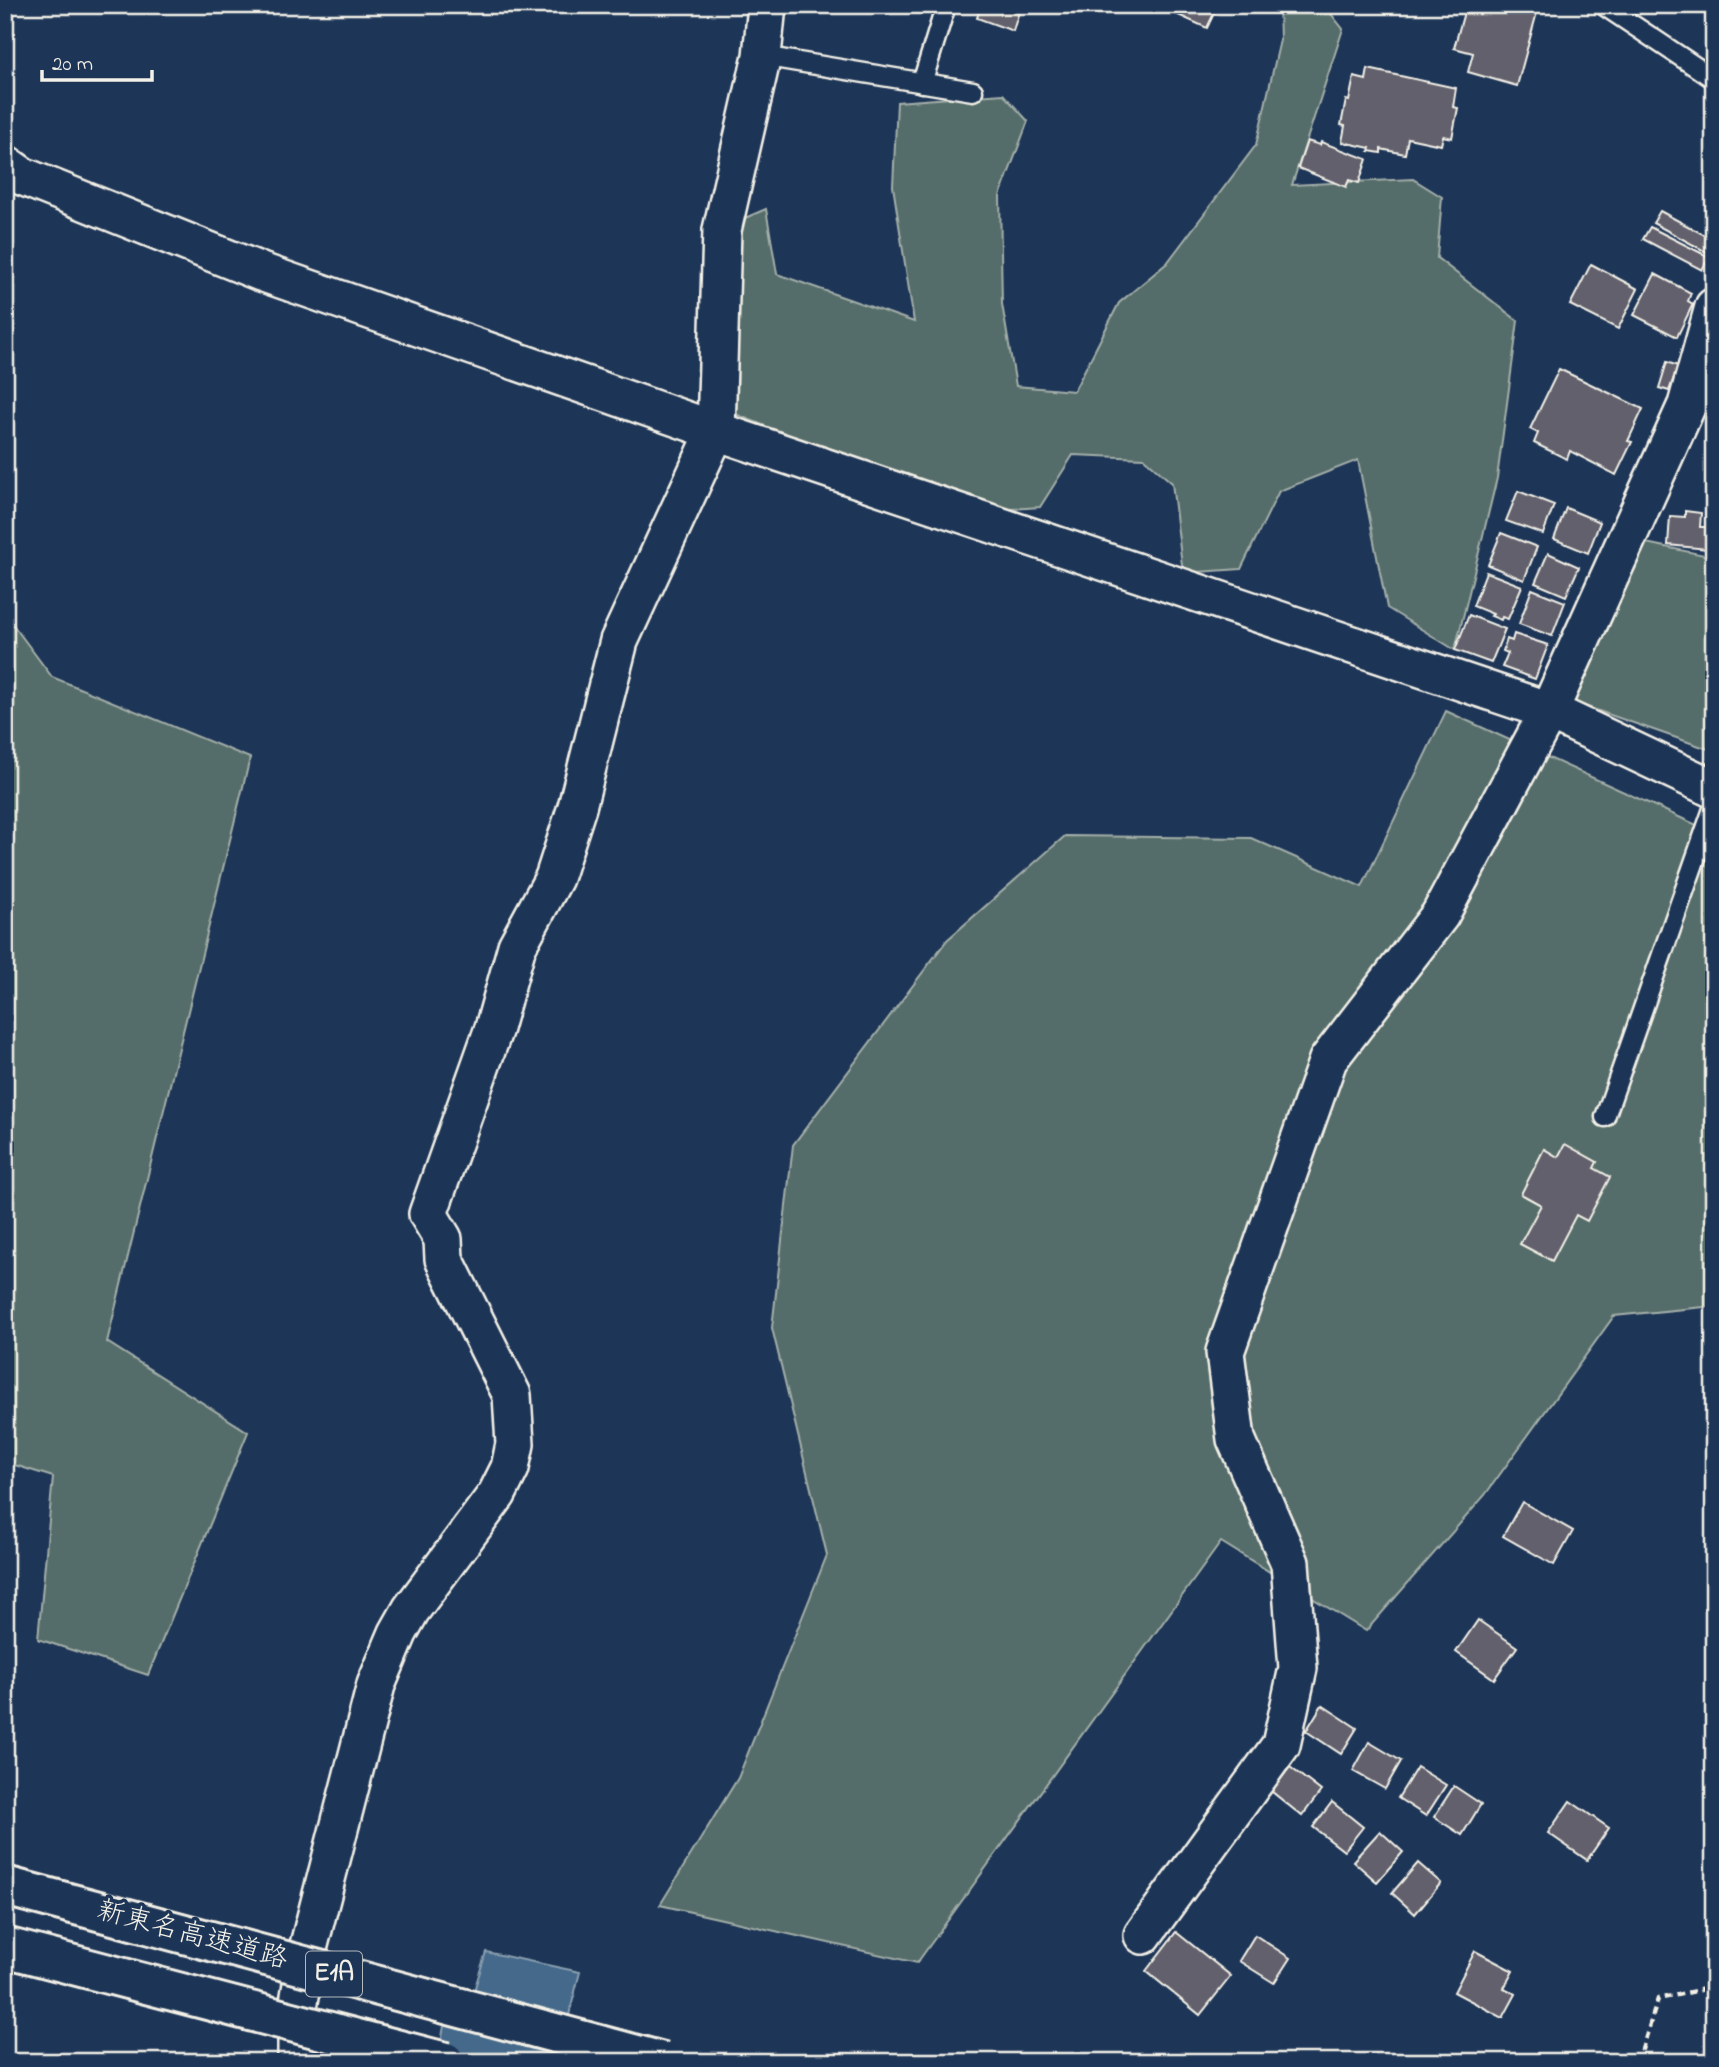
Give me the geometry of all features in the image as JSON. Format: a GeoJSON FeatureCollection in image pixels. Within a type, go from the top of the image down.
{"type":"FeatureCollection","features":[{"type":"Feature","properties":{"kind":"highway","name":"新東名高速道路"},"geometry":{"type":"LineString","coordinates":[[5,1886],[663,2062]]}},
{"type":"Feature","properties":{"kind":"highway","name":"新東名高速道路"},"geometry":{"type":"LineString","coordinates":[[5,1947],[445,2062]]}},
{"type":"Feature","properties":{"kind":"street"},"geometry":{"type":"LineString","coordinates":[[297,2062],[297,2013],[309,1945],[376,1685],[411,1610],[497,1494],[510,1468],[515,1444],[512,1395],[444,1259],[443,1239],[428,1214],[494,1028],[517,946],[554,878],[577,807],[618,641],[716,432],[722,230],[762,56],[767,5]]}},
{"type":"Feature","properties":{"kind":"street"},"geometry":{"type":"LineString","coordinates":[[5,164],[22,176],[261,272],[716,432],[1549,711],[1714,789]]}},
{"type":"Feature","properties":{"kind":"street"},"geometry":{"type":"LineString","coordinates":[[1143,1935],[1281,1745],[1298,1668],[1290,1563],[1236,1438],[1225,1352],[1328,1060],[1440,915],[1549,711],[1687,405],[1714,307]]}},
{"type":"Feature","properties":{"kind":"lane"},"geometry":{"type":"LineString","coordinates":[[922,82],[946,5]]}},
{"type":"Feature","properties":{"kind":"lane"},"geometry":{"type":"LineString","coordinates":[[1606,7],[1714,79]]}},
{"type":"Feature","properties":{"kind":"lane"},"geometry":{"type":"LineString","coordinates":[[762,56],[973,91]]}},
{"type":"Feature","properties":{"kind":"lane"},"geometry":{"type":"LineString","coordinates":[[1605,1117],[1714,806]]}},
{"type":"Feature","properties":{"kind":"path"},"geometry":{"type":"LineString","coordinates":[[1638,2062],[1658,1999],[1714,1987]]}},
{"type":"Feature","properties":{"kind":"green space"},"geometry":{"type":"Polygon","coordinates":[[[1279,5],[1328,5],[1328,10],[1343,29],[1292,185],[1413,179],[1442,197],[1437,258],[1518,321],[1497,478],[1455,650],[1387,608],[1358,460],[1279,491],[1241,569],[1183,573],[1172,483],[1144,458],[1073,455],[1040,507],[980,511],[730,412],[738,221],[766,209],[777,274],[914,322],[893,186],[897,102],[1003,94],[1028,121],[1000,196],[1002,304],[1016,386],[1074,391],[1119,303],[1167,263],[1256,145],[1280,40],[1279,5]]]}},
{"type":"Feature","properties":{"kind":"green space"},"geometry":{"type":"Polygon","coordinates":[[[1641,542],[1714,557],[1714,751],[1567,700],[1641,542]]]}},
{"type":"Feature","properties":{"kind":"green space"},"geometry":{"type":"Polygon","coordinates":[[[5,614],[52,677],[250,758],[107,1342],[248,1432],[148,1675],[38,1639],[53,1477],[5,1462],[5,614]]]}},
{"type":"Feature","properties":{"kind":"green space"},"geometry":{"type":"Polygon","coordinates":[[[1446,711],[1714,833],[1714,1306],[1614,1316],[1485,1495],[1366,1631],[1221,1542],[917,1963],[660,1905],[738,1778],[827,1555],[772,1328],[793,1145],[947,940],[1065,836],[1251,838],[1362,887],[1446,711]]]}},
{"type":"Feature","properties":{"kind":"water"},"geometry":{"type":"Polygon","coordinates":[[[486,1952],[580,1972],[557,2062],[437,2062],[445,2021],[463,2026],[486,1952]]]}},
{"type":"Feature","properties":{"kind":"building"},"geometry":{"type":"Polygon","coordinates":[[[981,5],[1021,5],[1013,31],[977,18],[981,5]]]}},
{"type":"Feature","properties":{"kind":"building"},"geometry":{"type":"Polygon","coordinates":[[[1156,5],[1218,5],[1207,28],[1156,5]]]}},
{"type":"Feature","properties":{"kind":"building"},"geometry":{"type":"Polygon","coordinates":[[[1466,5],[1539,5],[1517,86],[1468,72],[1473,53],[1454,48],[1466,5]]]}},
{"type":"Feature","properties":{"kind":"building"},"geometry":{"type":"Polygon","coordinates":[[[1368,69],[1456,88],[1453,107],[1458,108],[1452,138],[1443,136],[1441,145],[1408,138],[1405,154],[1381,149],[1381,153],[1369,151],[1370,148],[1342,142],[1345,126],[1341,125],[1354,77],[1366,80],[1368,69]]]}},
{"type":"Feature","properties":{"kind":"building"},"geometry":{"type":"Polygon","coordinates":[[[1307,141],[1320,145],[1321,142],[1367,159],[1359,183],[1349,180],[1346,187],[1298,168],[1307,141]]]}},
{"type":"Feature","properties":{"kind":"building"},"geometry":{"type":"Polygon","coordinates":[[[1660,211],[1714,240],[1710,254],[1653,223],[1660,211]]]}},
{"type":"Feature","properties":{"kind":"building"},"geometry":{"type":"Polygon","coordinates":[[[1650,227],[1709,257],[1702,270],[1643,239],[1650,227]]]}},
{"type":"Feature","properties":{"kind":"building"},"geometry":{"type":"Polygon","coordinates":[[[1591,264],[1638,289],[1618,329],[1570,305],[1591,264]]]}},
{"type":"Feature","properties":{"kind":"building"},"geometry":{"type":"Polygon","coordinates":[[[1655,274],[1691,293],[1688,301],[1693,304],[1677,337],[1634,315],[1655,274]]]}},
{"type":"Feature","properties":{"kind":"building"},"geometry":{"type":"Polygon","coordinates":[[[1667,362],[1678,366],[1669,391],[1659,388],[1667,362]]]}},
{"type":"Feature","properties":{"kind":"building"},"geometry":{"type":"Polygon","coordinates":[[[1559,369],[1643,409],[1628,441],[1632,442],[1616,475],[1570,451],[1567,459],[1534,443],[1538,433],[1530,429],[1559,369]]]}},
{"type":"Feature","properties":{"kind":"building"},"geometry":{"type":"Polygon","coordinates":[[[1518,491],[1554,505],[1543,534],[1506,521],[1518,491]]]}},
{"type":"Feature","properties":{"kind":"building"},"geometry":{"type":"Polygon","coordinates":[[[1566,508],[1600,522],[1588,553],[1554,539],[1566,508]]]}},
{"type":"Feature","properties":{"kind":"building"},"geometry":{"type":"Polygon","coordinates":[[[1685,511],[1701,513],[1700,527],[1709,527],[1707,549],[1668,545],[1670,516],[1685,517],[1685,511]]]}},
{"type":"Feature","properties":{"kind":"building"},"geometry":{"type":"Polygon","coordinates":[[[1501,533],[1537,547],[1524,580],[1488,565],[1501,533]]]}},
{"type":"Feature","properties":{"kind":"building"},"geometry":{"type":"Polygon","coordinates":[[[1548,553],[1579,567],[1566,596],[1535,583],[1548,553]]]}},
{"type":"Feature","properties":{"kind":"building"},"geometry":{"type":"Polygon","coordinates":[[[1486,572],[1522,586],[1508,619],[1502,617],[1501,620],[1473,606],[1486,572]]]}},
{"type":"Feature","properties":{"kind":"building"},"geometry":{"type":"Polygon","coordinates":[[[1532,589],[1565,602],[1552,636],[1519,624],[1532,589]]]}},
{"type":"Feature","properties":{"kind":"building"},"geometry":{"type":"Polygon","coordinates":[[[1469,615],[1505,629],[1491,663],[1455,650],[1469,615]]]}},
{"type":"Feature","properties":{"kind":"building"},"geometry":{"type":"Polygon","coordinates":[[[1514,634],[1548,645],[1535,679],[1502,667],[1508,653],[1503,651],[1507,639],[1512,641],[1514,634]]]}},
{"type":"Feature","properties":{"kind":"building"},"geometry":{"type":"Polygon","coordinates":[[[1565,1144],[1597,1162],[1594,1168],[1610,1177],[1587,1221],[1576,1215],[1552,1261],[1520,1244],[1541,1205],[1521,1194],[1544,1149],[1558,1157],[1565,1144]]]}},
{"type":"Feature","properties":{"kind":"building"},"geometry":{"type":"Polygon","coordinates":[[[1522,1502],[1573,1531],[1554,1565],[1503,1536],[1522,1502]]]}},
{"type":"Feature","properties":{"kind":"building"},"geometry":{"type":"Polygon","coordinates":[[[1478,1620],[1517,1647],[1494,1679],[1456,1652],[1478,1620]]]}},
{"type":"Feature","properties":{"kind":"building"},"geometry":{"type":"Polygon","coordinates":[[[1322,1705],[1357,1728],[1341,1754],[1306,1731],[1322,1705]]]}},
{"type":"Feature","properties":{"kind":"building"},"geometry":{"type":"Polygon","coordinates":[[[1369,1742],[1401,1761],[1385,1789],[1353,1771],[1369,1742]]]}},
{"type":"Feature","properties":{"kind":"building"},"geometry":{"type":"Polygon","coordinates":[[[1290,1767],[1321,1791],[1302,1816],[1271,1791],[1290,1767]]]}},
{"type":"Feature","properties":{"kind":"building"},"geometry":{"type":"Polygon","coordinates":[[[1417,1767],[1446,1785],[1426,1816],[1398,1798],[1417,1767]]]}},
{"type":"Feature","properties":{"kind":"building"},"geometry":{"type":"Polygon","coordinates":[[[1454,1786],[1481,1804],[1462,1835],[1434,1817],[1454,1786]]]}},
{"type":"Feature","properties":{"kind":"building"},"geometry":{"type":"Polygon","coordinates":[[[1570,1801],[1609,1828],[1587,1860],[1548,1833],[1570,1801]]]}},
{"type":"Feature","properties":{"kind":"building"},"geometry":{"type":"Polygon","coordinates":[[[1332,1802],[1363,1827],[1344,1851],[1313,1827],[1332,1802]]]}},
{"type":"Feature","properties":{"kind":"building"},"geometry":{"type":"Polygon","coordinates":[[[1380,1831],[1403,1852],[1377,1882],[1353,1861],[1380,1831]]]}},
{"type":"Feature","properties":{"kind":"building"},"geometry":{"type":"Polygon","coordinates":[[[1418,1863],[1441,1883],[1415,1914],[1392,1893],[1418,1863]]]}},
{"type":"Feature","properties":{"kind":"building"},"geometry":{"type":"Polygon","coordinates":[[[1176,1932],[1231,1976],[1200,2015],[1146,1971],[1176,1932]]]}},
{"type":"Feature","properties":{"kind":"building"},"geometry":{"type":"Polygon","coordinates":[[[1255,1935],[1290,1958],[1274,1983],[1239,1961],[1255,1935]]]}},
{"type":"Feature","properties":{"kind":"building"},"geometry":{"type":"Polygon","coordinates":[[[1475,1951],[1513,1971],[1504,1988],[1516,1994],[1503,2018],[1454,1992],[1475,1951]]]}}]}
